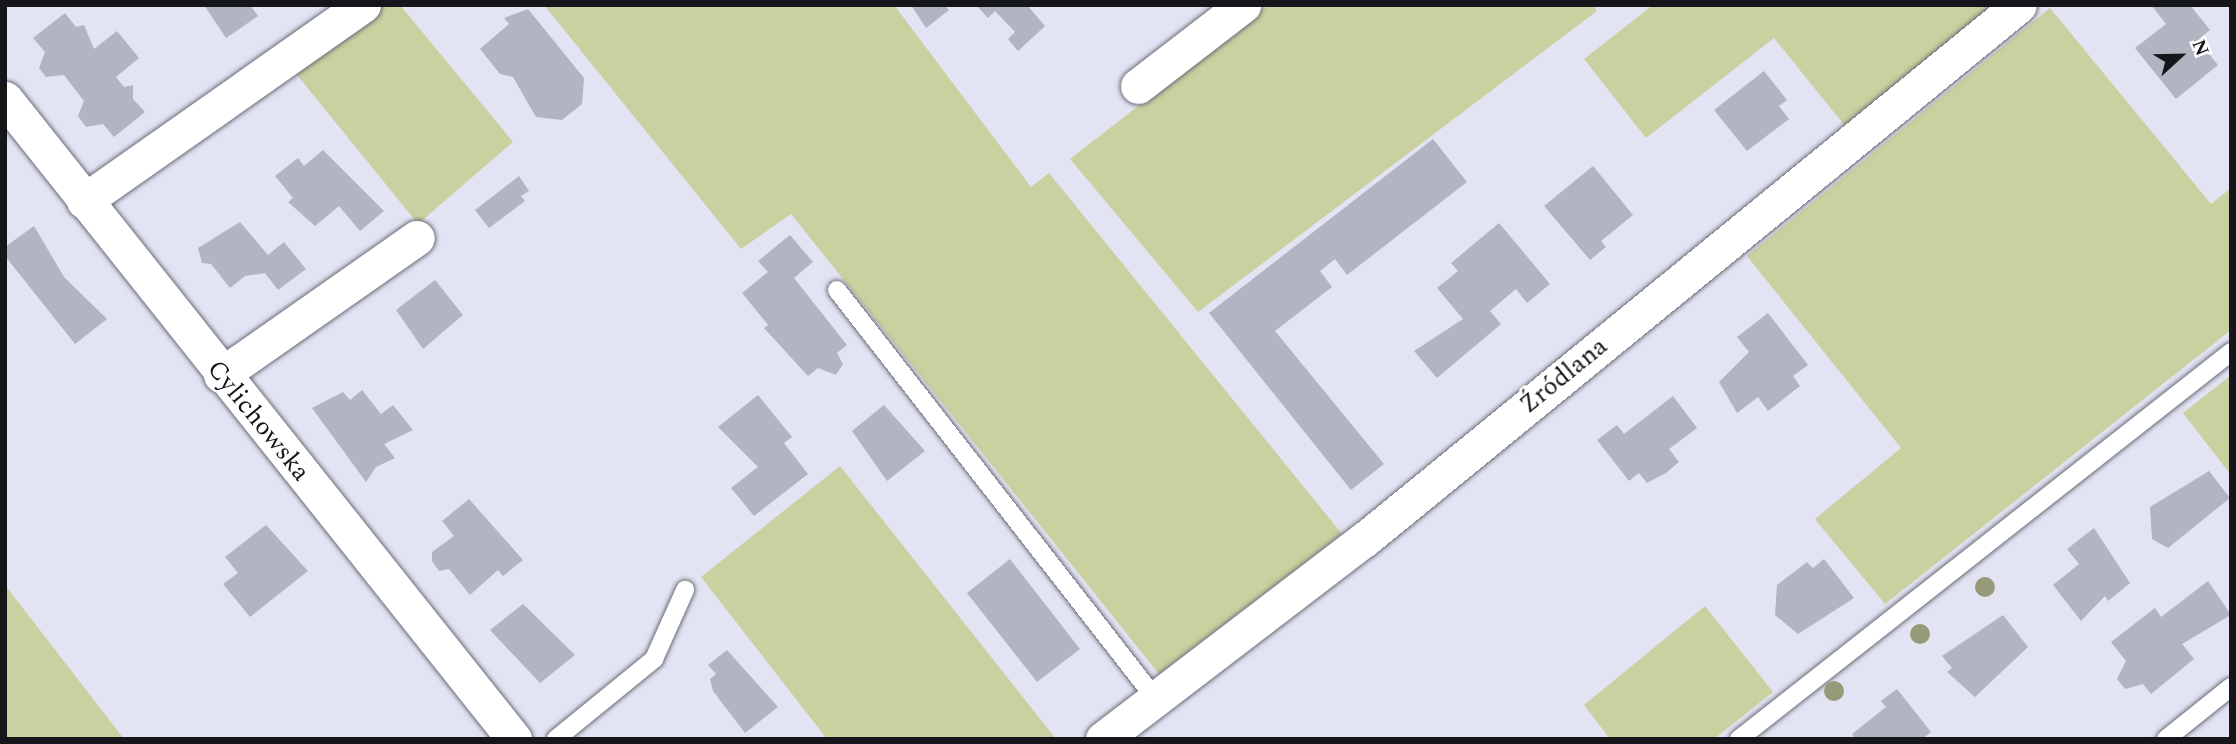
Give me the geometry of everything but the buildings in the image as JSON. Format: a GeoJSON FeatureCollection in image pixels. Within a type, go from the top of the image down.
{"type":"FeatureCollection","features":[{"type":"Feature","properties":{"kind":"street"},"geometry":{"type":"LineString","coordinates":[[84,201],[363,5]]}},
{"type":"Feature","properties":{"kind":"street"},"geometry":{"type":"LineString","coordinates":[[1138,86],[1243,5]]}},
{"type":"Feature","properties":{"kind":"street","name":"Źródlana"},"geometry":{"type":"LineString","coordinates":[[1103,739],[1365,539],[2019,5]]}},
{"type":"Feature","properties":{"kind":"street","name":"Cylichowska"},"geometry":{"type":"LineString","coordinates":[[5,99],[221,375],[514,739]]}},
{"type":"Feature","properties":{"kind":"street"},"geometry":{"type":"LineString","coordinates":[[221,375],[417,238]]}},
{"type":"Feature","properties":{"kind":"lane"},"geometry":{"type":"LineString","coordinates":[[837,290],[1155,698]]}},
{"type":"Feature","properties":{"kind":"lane"},"geometry":{"type":"LineString","coordinates":[[1740,739],[2231,352]]}},
{"type":"Feature","properties":{"kind":"lane"},"geometry":{"type":"LineString","coordinates":[[556,739],[654,659],[685,590]]}},
{"type":"Feature","properties":{"kind":"lane"},"geometry":{"type":"LineString","coordinates":[[2166,739],[2231,687]]}},
{"type":"Feature","properties":{"kind":"green space"},"geometry":{"type":"Polygon","coordinates":[[[384,5],[400,5],[513,142],[418,224],[293,70],[384,5]]]}},
{"type":"Feature","properties":{"kind":"green space"},"geometry":{"type":"Polygon","coordinates":[[[544,5],[894,5],[1031,187],[1049,173],[1342,534],[1159,674],[791,214],[741,249],[544,5]]]}},
{"type":"Feature","properties":{"kind":"green space"},"geometry":{"type":"Polygon","coordinates":[[[1268,5],[1593,5],[1597,11],[1198,312],[1070,159],[1268,5]]]}},
{"type":"Feature","properties":{"kind":"green space"},"geometry":{"type":"Polygon","coordinates":[[[1653,5],[1994,5],[1850,132],[1774,38],[1646,138],[1584,59],[1653,5]]]}},
{"type":"Feature","properties":{"kind":"green space"},"geometry":{"type":"Polygon","coordinates":[[[2050,8],[2211,204],[2231,188],[2231,330],[1885,604],[1815,519],[1901,448],[1747,256],[2050,8]]]}},
{"type":"Feature","properties":{"kind":"green space"},"geometry":{"type":"Polygon","coordinates":[[[2231,375],[2231,475],[2183,413],[2231,375]]]}},
{"type":"Feature","properties":{"kind":"green space"},"geometry":{"type":"Polygon","coordinates":[[[840,466],[1056,739],[827,739],[701,577],[840,466]]]}},
{"type":"Feature","properties":{"kind":"green space"},"geometry":{"type":"Polygon","coordinates":[[[5,585],[124,739],[5,739],[5,585]]]}},
{"type":"Feature","properties":{"kind":"green space"},"geometry":{"type":"Polygon","coordinates":[[[1705,606],[1773,692],[1714,739],[1610,739],[1584,705],[1705,606]]]}}]}
